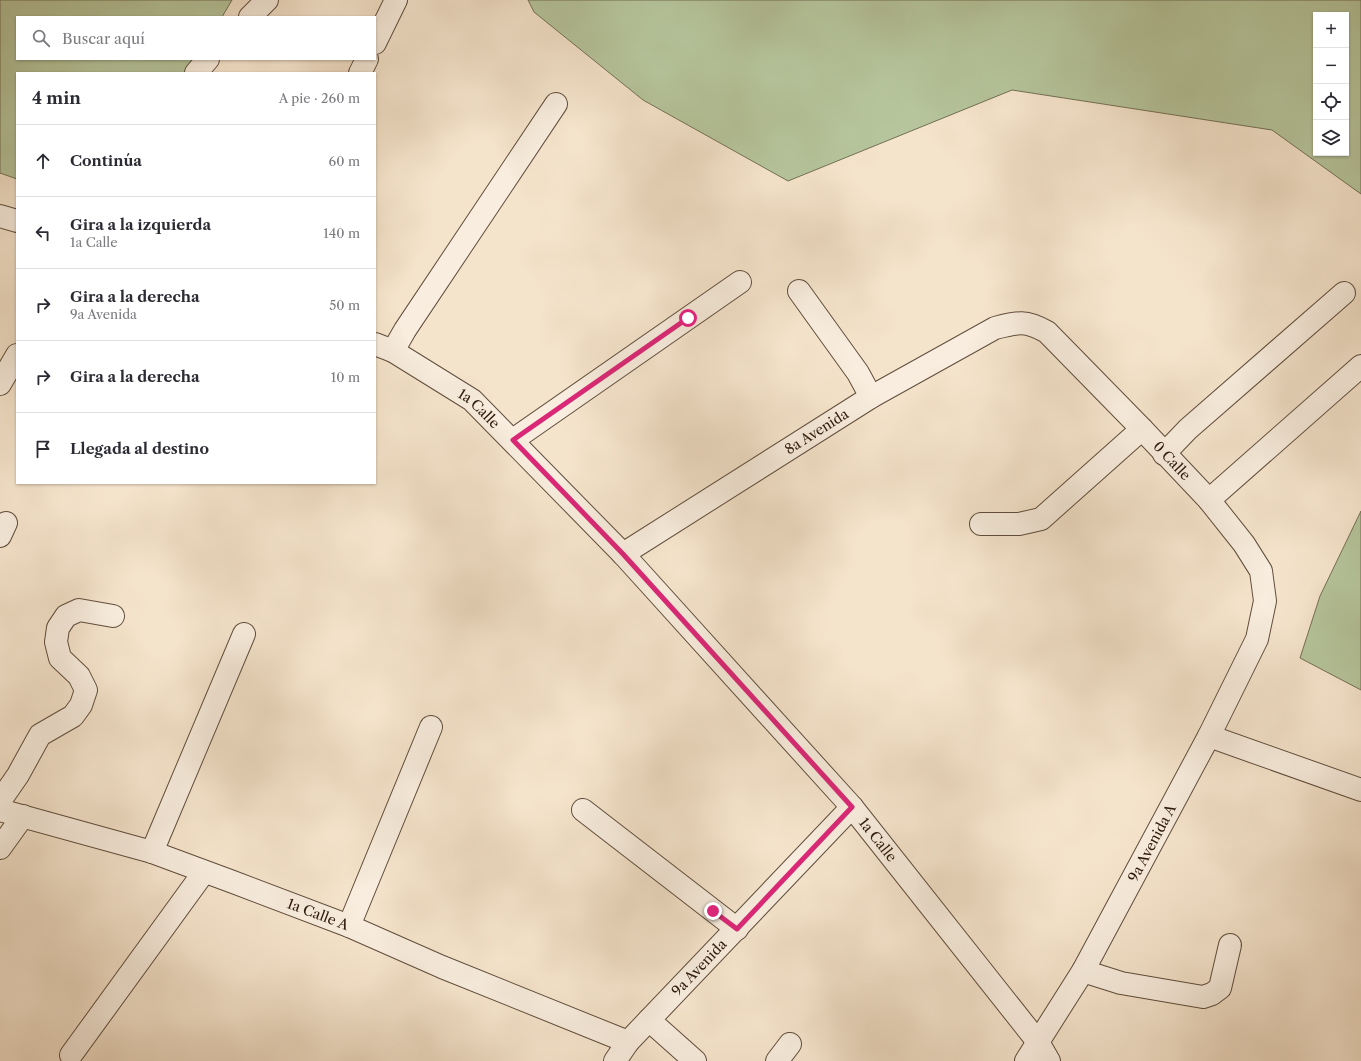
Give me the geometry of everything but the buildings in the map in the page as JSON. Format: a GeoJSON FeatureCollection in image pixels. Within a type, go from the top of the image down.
{"type":"FeatureCollection","features":[{"type":"Feature","properties":{"kind":"street"},"geometry":{"type":"LineString","coordinates":[[251,16],[267,0]]}},
{"type":"Feature","properties":{"kind":"street"},"geometry":{"type":"LineString","coordinates":[[376,41],[396,0]]}},
{"type":"Feature","properties":{"kind":"street"},"geometry":{"type":"LineString","coordinates":[[197,72],[207,60]]}},
{"type":"Feature","properties":{"kind":"street"},"geometry":{"type":"LineString","coordinates":[[360,72],[366,60]]}},
{"type":"Feature","properties":{"kind":"street"},"geometry":{"type":"LineString","coordinates":[[384,347],[405,330],[556,104]]}},
{"type":"Feature","properties":{"kind":"street"},"geometry":{"type":"LineString","coordinates":[[0,216],[16,221]]}},
{"type":"Feature","properties":{"kind":"street"},"geometry":{"type":"LineString","coordinates":[[513,440],[740,282]]}},
{"type":"Feature","properties":{"kind":"street"},"geometry":{"type":"LineString","coordinates":[[799,291],[858,373],[871,397]]}},
{"type":"Feature","properties":{"kind":"street"},"geometry":{"type":"LineString","coordinates":[[1164,454],[1188,429],[1344,293]]}},
{"type":"Feature","properties":{"kind":"street","name":"8a Avenida"},"geometry":{"type":"LineString","coordinates":[[623,554],[871,397],[995,328],[1017,322]]}},
{"type":"Feature","properties":{"kind":"street","name":"0 Calle"},"geometry":{"type":"LineString","coordinates":[[1017,322],[1035,326],[1047,332],[1209,500],[1244,544],[1261,571],[1265,601],[1257,639]]}},
{"type":"Feature","properties":{"kind":"street","name":"1a Calle"},"geometry":{"type":"LineString","coordinates":[[384,347],[472,400],[513,440],[623,554],[852,807],[1038,1042],[1048,1061]]}},
{"type":"Feature","properties":{"kind":"street"},"geometry":{"type":"LineString","coordinates":[[0,384],[16,357]]}},
{"type":"Feature","properties":{"kind":"street"},"geometry":{"type":"LineString","coordinates":[[1209,500],[1361,366]]}},
{"type":"Feature","properties":{"kind":"street"},"geometry":{"type":"LineString","coordinates":[[981,524],[1019,524],[1041,519],[1142,429]]}},
{"type":"Feature","properties":{"kind":"street"},"geometry":{"type":"LineString","coordinates":[[0,801],[18,775],[40,735],[73,716],[81,705],[86,690],[79,676],[60,658],[56,642],[58,628],[66,616],[79,610],[113,616]]}},
{"type":"Feature","properties":{"kind":"street"},"geometry":{"type":"LineString","coordinates":[[152,852],[244,634]]}},
{"type":"Feature","properties":{"kind":"street","name":"9a Avenida A"},"geometry":{"type":"LineString","coordinates":[[1026,1061],[1083,971],[1209,736],[1257,639]]}},
{"type":"Feature","properties":{"kind":"street"},"geometry":{"type":"LineString","coordinates":[[349,926],[430,727]]}},
{"type":"Feature","properties":{"kind":"street"},"geometry":{"type":"LineString","coordinates":[[1209,736],[1361,790]]}},
{"type":"Feature","properties":{"kind":"street","name":"9a Avenida"},"geometry":{"type":"LineString","coordinates":[[615,1061],[628,1042],[852,807]]}},
{"type":"Feature","properties":{"kind":"street","name":"1a Calle A"},"geometry":{"type":"LineString","coordinates":[[0,810],[152,852],[349,926],[442,967],[628,1042]]}},
{"type":"Feature","properties":{"kind":"street"},"geometry":{"type":"LineString","coordinates":[[583,810],[737,929]]}},
{"type":"Feature","properties":{"kind":"street"},"geometry":{"type":"LineString","coordinates":[[0,848],[23,816]]}},
{"type":"Feature","properties":{"kind":"street"},"geometry":{"type":"LineString","coordinates":[[71,1055],[204,872]]}},
{"type":"Feature","properties":{"kind":"street"},"geometry":{"type":"LineString","coordinates":[[1083,971],[1121,982],[1204,997],[1212,994],[1220,988],[1230,945]]}},
{"type":"Feature","properties":{"kind":"street"},"geometry":{"type":"LineString","coordinates":[[649,1020],[695,1061]]}},
{"type":"Feature","properties":{"kind":"street"},"geometry":{"type":"LineString","coordinates":[[777,1061],[790,1044]]}},
{"type":"Feature","properties":{"kind":"green space"},"geometry":{"type":"Polygon","coordinates":[[[0,0],[232,0],[223,16],[16,16],[16,60],[196,60],[189,72],[16,72],[16,179],[0,173],[0,0]]]}},
{"type":"Feature","properties":{"kind":"green space"},"geometry":{"type":"Polygon","coordinates":[[[528,0],[1361,0],[1361,194],[1272,130],[1012,90],[788,181],[643,100],[534,12],[528,0]]]}},
{"type":"Feature","properties":{"kind":"green space"},"geometry":{"type":"Polygon","coordinates":[[[1361,511],[1361,690],[1300,658],[1320,596],[1361,511]]]}},
{"type":"Feature","properties":{"kind":"route"},"geometry":{"type":"LineString","coordinates":[[688,318],[513,440],[623,554],[852,807],[737,929],[713,911]]}}]}
